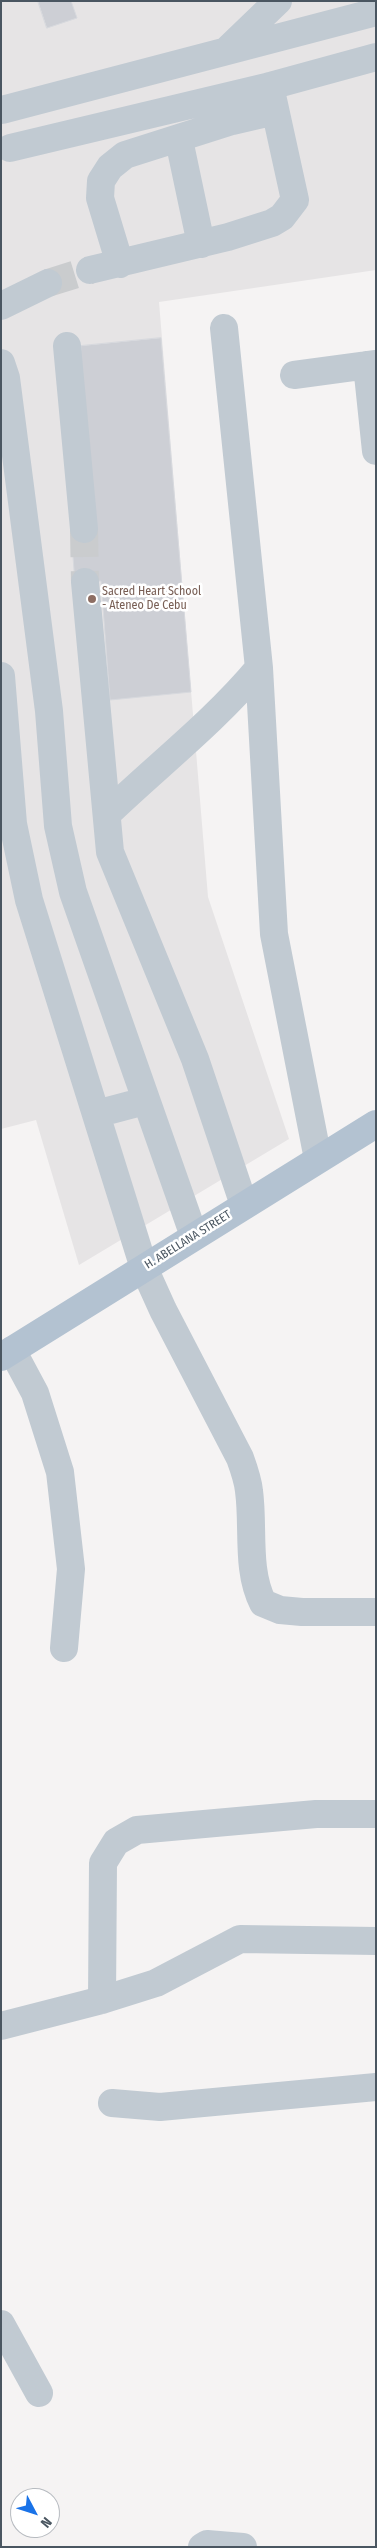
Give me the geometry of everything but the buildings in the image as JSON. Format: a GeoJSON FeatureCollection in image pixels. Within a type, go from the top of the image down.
{"type":"FeatureCollection","features":[{"type":"Feature","properties":{"kind":"main road","name":"H. ABELLANA STREET"},"geometry":{"type":"LineString","coordinates":[[6,1354],[376,1124]]}},
{"type":"Feature","properties":{"kind":"street"},"geometry":{"type":"LineString","coordinates":[[225,52],[278,1]]}},
{"type":"Feature","properties":{"kind":"street"},"geometry":{"type":"LineString","coordinates":[[272,99],[5,158],[10,135],[2,110],[376,12]]}},
{"type":"Feature","properties":{"kind":"street"},"geometry":{"type":"LineString","coordinates":[[120,264],[100,198],[101,180],[110,167],[125,155],[179,140],[232,121],[272,99],[376,57]]}},
{"type":"Feature","properties":{"kind":"street"},"geometry":{"type":"LineString","coordinates":[[90,270],[201,244],[272,222],[282,217],[295,200],[272,99]]}},
{"type":"Feature","properties":{"kind":"street"},"geometry":{"type":"LineString","coordinates":[[179,140],[201,244]]}},
{"type":"Feature","properties":{"kind":"street"},"geometry":{"type":"LineString","coordinates":[[1,306],[48,283]]}},
{"type":"Feature","properties":{"kind":"street"},"geometry":{"type":"LineString","coordinates":[[224,328],[260,668],[274,934],[318,1159]]}},
{"type":"Feature","properties":{"kind":"street"},"geometry":{"type":"LineString","coordinates":[[67,346],[84,529]]}},
{"type":"Feature","properties":{"kind":"street"},"geometry":{"type":"LineString","coordinates":[[1,363],[6,378],[49,711],[58,826],[73,892],[194,1236]]}},
{"type":"Feature","properties":{"kind":"street"},"geometry":{"type":"LineString","coordinates":[[294,375],[372,365],[376,452]]}},
{"type":"Feature","properties":{"kind":"street"},"geometry":{"type":"LineString","coordinates":[[85,582],[110,852],[195,1058],[244,1205]]}},
{"type":"Feature","properties":{"kind":"street"},"geometry":{"type":"LineString","coordinates":[[107,814],[149,773],[201,730],[260,668]]}},
{"type":"Feature","properties":{"kind":"street"},"geometry":{"type":"LineString","coordinates":[[1,676],[13,824],[29,900],[144,1268],[163,1310],[240,1458],[246,1474],[249,1492],[255,1588],[262,1603],[280,1610],[302,1612],[376,1612]]}},
{"type":"Feature","properties":{"kind":"street"},"geometry":{"type":"LineString","coordinates":[[3,713],[49,711]]}},
{"type":"Feature","properties":{"kind":"street"},"geometry":{"type":"LineString","coordinates":[[96,1114],[145,1101]]}},
{"type":"Feature","properties":{"kind":"street"},"geometry":{"type":"LineString","coordinates":[[6,1354],[35,1393],[60,1472],[71,1570],[64,1648]]}},
{"type":"Feature","properties":{"kind":"street"},"geometry":{"type":"LineString","coordinates":[[102,2000],[103,1863],[116,1842],[137,1830],[316,1814],[376,1814]]}},
{"type":"Feature","properties":{"kind":"street"},"geometry":{"type":"LineString","coordinates":[[1,2026],[102,2000],[156,1983],[240,1939],[376,1941]]}},
{"type":"Feature","properties":{"kind":"street"},"geometry":{"type":"LineString","coordinates":[[112,2103],[160,2107],[376,2087]]}},
{"type":"Feature","properties":{"kind":"street"},"geometry":{"type":"LineString","coordinates":[[1,2324],[39,2393]]}},
{"type":"Feature","properties":{"kind":"street"},"geometry":{"type":"LineString","coordinates":[[202,2547],[207,2544],[243,2547]]}},
{"type":"Feature","properties":{"kind":"shaded area","name":"Sacred Heart School - Ateneo De Cebu"},"geometry":{"type":"Polygon","coordinates":[[[1,1],[376,1],[376,270],[159,302],[208,897],[289,1139],[79,1265],[36,1120],[1,1129],[1,1]]]}},
{"type":"Feature","properties":{"kind":"tunnel"},"geometry":{"type":"LineString","coordinates":[[48,283],[90,270]]}},
{"type":"Feature","properties":{"kind":"tunnel"},"geometry":{"type":"LineString","coordinates":[[84,529],[85,582]]}},
{"type":"Feature","properties":{"kind":"place","name":"Sacred Heart School - Ateneo De Cebu"},"geometry":{"type":"Point","coordinates":[92,599]}}]}
